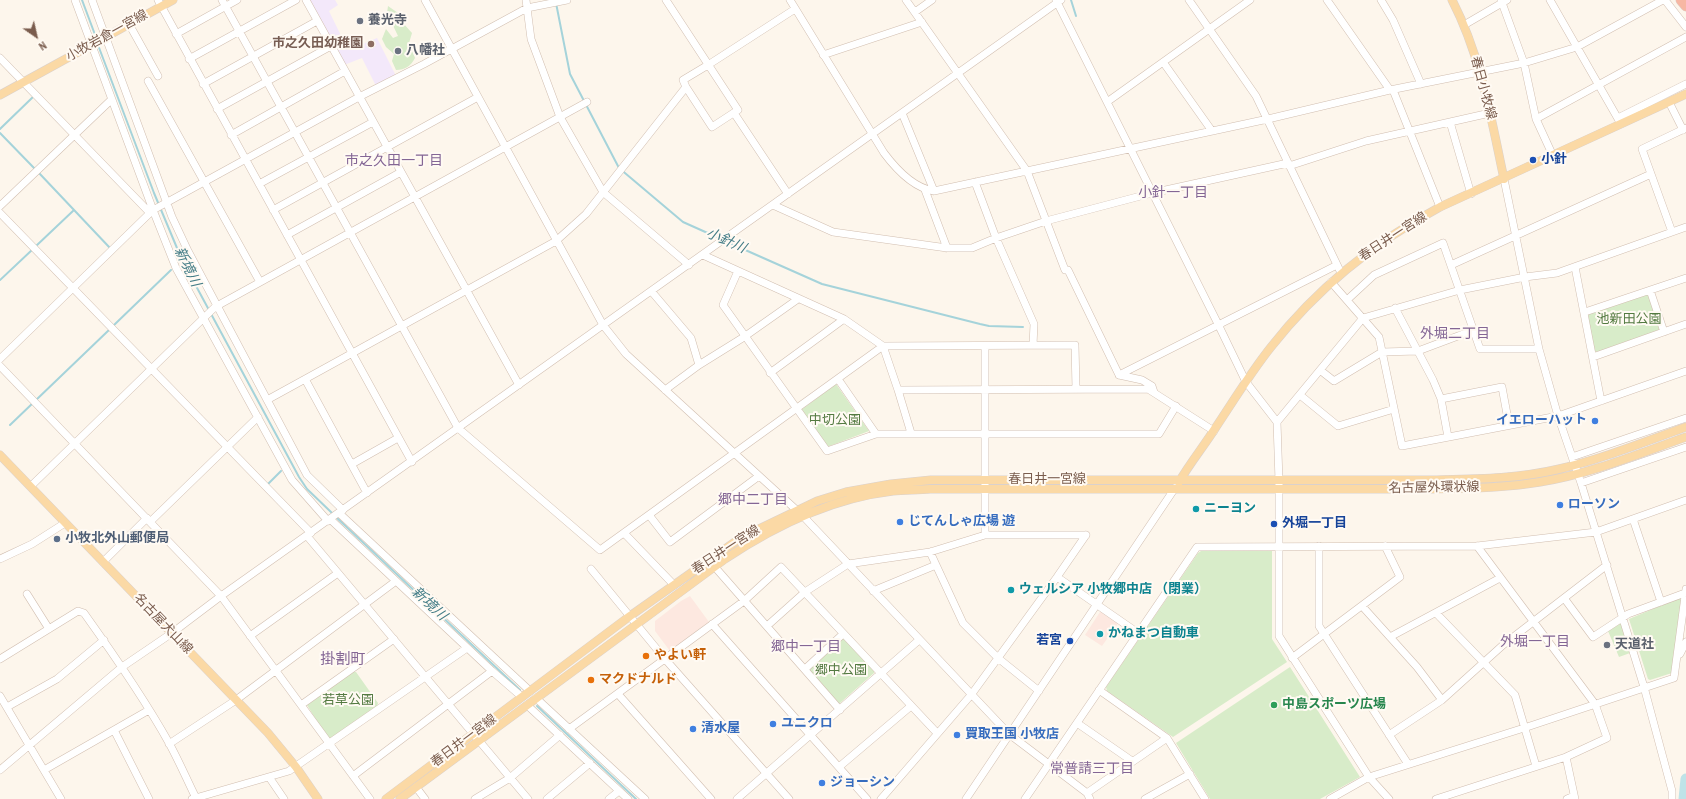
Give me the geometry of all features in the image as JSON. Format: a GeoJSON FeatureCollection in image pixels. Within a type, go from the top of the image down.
{"type":"FeatureCollection","features":[{"type":"Feature","properties":{"kind":"highway"},"geometry":{"type":"LineString","coordinates":[[1681,0],[1686,6]]}},
{"type":"Feature","properties":{"kind":"main road","name":"小牧岩倉一宮線"},"geometry":{"type":"LineString","coordinates":[[0,95],[105,38],[160,3],[173,0]]}},
{"type":"Feature","properties":{"kind":"main road","name":"春日小牧線"},"geometry":{"type":"LineString","coordinates":[[1452,0],[1464,25],[1480,72],[1504,179]]}},
{"type":"Feature","properties":{"kind":"main road","name":"春日井一宮線"},"geometry":{"type":"LineString","coordinates":[[400,799],[416,788],[476,738],[522,697],[630,616],[742,537],[800,513],[846,500],[893,491],[930,489],[1175,488],[1246,382],[1270,348],[1294,319],[1341,273],[1385,239],[1440,207],[1553,156],[1620,121],[1686,94]]}},
{"type":"Feature","properties":{"kind":"main road","name":"名古屋外環状線"},"geometry":{"type":"LineString","coordinates":[[1175,488],[1504,478],[1538,473],[1686,427]]}},
{"type":"Feature","properties":{"kind":"main road","name":"名古屋外環状線"},"geometry":{"type":"LineString","coordinates":[[1180,480],[1433,489],[1506,486],[1540,482],[1578,474],[1686,437]]}},
{"type":"Feature","properties":{"kind":"main road","name":"名古屋犬山線"},"geometry":{"type":"LineString","coordinates":[[1,457],[31,486],[268,733],[296,767],[318,799]]}},
{"type":"Feature","properties":{"kind":"main road","name":"春日井一宮線"},"geometry":{"type":"LineString","coordinates":[[386,799],[528,704],[714,566],[817,501],[846,492],[891,484],[931,480],[1180,480]]}},
{"type":"Feature","properties":{"kind":"street"},"geometry":{"type":"LineString","coordinates":[[75,0],[111,100],[176,268],[299,491],[492,671],[522,697]]}},
{"type":"Feature","properties":{"kind":"street"},"geometry":{"type":"LineString","coordinates":[[92,0],[166,203],[216,307],[307,475],[341,512],[530,691]]}},
{"type":"Feature","properties":{"kind":"street"},"geometry":{"type":"LineString","coordinates":[[176,34],[224,3],[237,0]]}},
{"type":"Feature","properties":{"kind":"street"},"geometry":{"type":"LineString","coordinates":[[189,59],[296,0]]}},
{"type":"Feature","properties":{"kind":"street"},"geometry":{"type":"LineString","coordinates":[[306,0],[519,385]]}},
{"type":"Feature","properties":{"kind":"street"},"geometry":{"type":"LineString","coordinates":[[425,0],[603,325],[626,354],[800,513],[1009,734],[1089,796],[1132,762],[1167,738]]}},
{"type":"Feature","properties":{"kind":"street"},"geometry":{"type":"LineString","coordinates":[[526,0],[531,39],[560,117],[603,192],[689,265]]}},
{"type":"Feature","properties":{"kind":"street"},"geometry":{"type":"LineString","coordinates":[[0,359],[153,211],[359,97],[424,64],[527,8],[567,0]]}},
{"type":"Feature","properties":{"kind":"street"},"geometry":{"type":"LineString","coordinates":[[666,0],[708,65],[738,110],[712,127],[682,80],[708,65],[795,9]]}},
{"type":"Feature","properties":{"kind":"street"},"geometry":{"type":"LineString","coordinates":[[790,0],[872,134],[893,165],[925,190],[934,191],[1268,119],[1392,90],[1524,63],[1577,47],[1664,0],[1686,27]]}},
{"type":"Feature","properties":{"kind":"street"},"geometry":{"type":"LineString","coordinates":[[906,0],[1027,170],[1065,270],[1068,270],[1119,374],[1142,380],[1152,386],[1154,392]]}},
{"type":"Feature","properties":{"kind":"street"},"geometry":{"type":"LineString","coordinates":[[915,12],[932,0]]}},
{"type":"Feature","properties":{"kind":"street"},"geometry":{"type":"LineString","coordinates":[[1189,0],[1256,96],[1341,273]]}},
{"type":"Feature","properties":{"kind":"street"},"geometry":{"type":"LineString","coordinates":[[1107,102],[1250,0]]}},
{"type":"Feature","properties":{"kind":"street"},"geometry":{"type":"LineString","coordinates":[[1326,0],[1392,90],[1440,207]]}},
{"type":"Feature","properties":{"kind":"street"},"geometry":{"type":"LineString","coordinates":[[1381,0],[1393,20],[1422,84]]}},
{"type":"Feature","properties":{"kind":"street"},"geometry":{"type":"LineString","coordinates":[[1550,0],[1620,121],[1686,84]]}},
{"type":"Feature","properties":{"kind":"street"},"geometry":{"type":"LineString","coordinates":[[0,770],[122,666],[172,633],[458,428],[652,292],[1058,1],[1246,382],[1277,422],[1279,484],[1279,636],[1369,777],[1389,799]]}},
{"type":"Feature","properties":{"kind":"street"},"geometry":{"type":"LineString","coordinates":[[1464,25],[1503,1],[1524,63],[1536,119],[1553,156]]}},
{"type":"Feature","properties":{"kind":"street"},"geometry":{"type":"LineString","coordinates":[[160,3],[189,59],[412,462]]}},
{"type":"Feature","properties":{"kind":"street"},"geometry":{"type":"LineString","coordinates":[[224,3],[458,428],[600,550],[883,346]]}},
{"type":"Feature","properties":{"kind":"street"},"geometry":{"type":"LineString","coordinates":[[203,84],[317,21]]}},
{"type":"Feature","properties":{"kind":"street"},"geometry":{"type":"LineString","coordinates":[[824,55],[922,22]]}},
{"type":"Feature","properties":{"kind":"street"},"geometry":{"type":"LineString","coordinates":[[129,24],[158,76]]}},
{"type":"Feature","properties":{"kind":"street"},"geometry":{"type":"LineString","coordinates":[[1536,119],[1686,37]]}},
{"type":"Feature","properties":{"kind":"street"},"geometry":{"type":"LineString","coordinates":[[217,109],[331,46]]}},
{"type":"Feature","properties":{"kind":"street"},"geometry":{"type":"LineString","coordinates":[[0,58],[74,135],[153,211]]}},
{"type":"Feature","properties":{"kind":"street"},"geometry":{"type":"LineString","coordinates":[[1163,62],[1212,131]]}},
{"type":"Feature","properties":{"kind":"street"},"geometry":{"type":"LineString","coordinates":[[232,135],[345,71]]}},
{"type":"Feature","properties":{"kind":"street"},"geometry":{"type":"LineString","coordinates":[[148,81],[260,282]]}},
{"type":"Feature","properties":{"kind":"street"},"geometry":{"type":"LineString","coordinates":[[267,400],[556,241],[586,214],[686,87]]}},
{"type":"Feature","properties":{"kind":"street"},"geometry":{"type":"LineString","coordinates":[[273,210],[478,97]]}},
{"type":"Feature","properties":{"kind":"street"},"geometry":{"type":"LineString","coordinates":[[0,206],[111,100]]}},
{"type":"Feature","properties":{"kind":"street"},"geometry":{"type":"LineString","coordinates":[[31,486],[216,307],[587,102]]}},
{"type":"Feature","properties":{"kind":"street"},"geometry":{"type":"LineString","coordinates":[[1669,102],[1684,129],[1642,149],[1672,232]]}},
{"type":"Feature","properties":{"kind":"street"},"geometry":{"type":"LineString","coordinates":[[734,113],[788,194]]}},
{"type":"Feature","properties":{"kind":"street"},"geometry":{"type":"LineString","coordinates":[[902,113],[934,191]]}},
{"type":"Feature","properties":{"kind":"street"},"geometry":{"type":"LineString","coordinates":[[773,205],[833,232],[947,248],[972,248],[1046,220],[1152,193],[1289,164],[1366,141],[1490,113]]}},
{"type":"Feature","properties":{"kind":"street"},"geometry":{"type":"LineString","coordinates":[[259,184],[373,122]]}},
{"type":"Feature","properties":{"kind":"street"},"geometry":{"type":"LineString","coordinates":[[1450,122],[1471,194]]}},
{"type":"Feature","properties":{"kind":"street"},"geometry":{"type":"LineString","coordinates":[[286,235],[400,172]]}},
{"type":"Feature","properties":{"kind":"street"},"geometry":{"type":"LineString","coordinates":[[1451,265],[1516,237],[1651,174]]}},
{"type":"Feature","properties":{"kind":"street"},"geometry":{"type":"LineString","coordinates":[[1504,179],[1539,349],[1558,416],[1574,461],[1624,618],[1672,791],[1672,799]]}},
{"type":"Feature","properties":{"kind":"street"},"geometry":{"type":"LineString","coordinates":[[975,182],[996,238],[1034,324],[1034,345]]}},
{"type":"Feature","properties":{"kind":"street"},"geometry":{"type":"LineString","coordinates":[[925,190],[947,248]]}},
{"type":"Feature","properties":{"kind":"street"},"geometry":{"type":"LineString","coordinates":[[0,213],[152,368],[309,534],[364,605],[528,799]]}},
{"type":"Feature","properties":{"kind":"street"},"geometry":{"type":"LineString","coordinates":[[1277,422],[1363,318],[1460,290],[1525,277],[1557,273],[1686,227]]}},
{"type":"Feature","properties":{"kind":"street"},"geometry":{"type":"LineString","coordinates":[[1347,300],[1374,275],[1443,243],[1480,349],[1539,349]]}},
{"type":"Feature","properties":{"kind":"street"},"geometry":{"type":"LineString","coordinates":[[703,255],[844,319],[883,346],[1075,345],[1076,389]]}},
{"type":"Feature","properties":{"kind":"street"},"geometry":{"type":"LineString","coordinates":[[1119,374],[1337,265]]}},
{"type":"Feature","properties":{"kind":"street"},"geometry":{"type":"LineString","coordinates":[[1574,267],[1585,312],[1601,401]]}},
{"type":"Feature","properties":{"kind":"street"},"geometry":{"type":"LineString","coordinates":[[738,271],[723,305],[744,337],[826,451],[876,434],[1159,434],[1176,406]]}},
{"type":"Feature","properties":{"kind":"street"},"geometry":{"type":"LineString","coordinates":[[1585,312],[1686,278]]}},
{"type":"Feature","properties":{"kind":"street"},"geometry":{"type":"LineString","coordinates":[[1331,282],[1379,337],[1402,446],[1558,416],[1686,372]]}},
{"type":"Feature","properties":{"kind":"street"},"geometry":{"type":"LineString","coordinates":[[1650,290],[1664,332]]}},
{"type":"Feature","properties":{"kind":"street"},"geometry":{"type":"LineString","coordinates":[[652,292],[691,338],[699,365]]}},
{"type":"Feature","properties":{"kind":"street"},"geometry":{"type":"LineString","coordinates":[[665,390],[699,365],[744,337],[798,299]]}},
{"type":"Feature","properties":{"kind":"street"},"geometry":{"type":"LineString","coordinates":[[1396,308],[1441,399],[1448,437]]}},
{"type":"Feature","properties":{"kind":"street"},"geometry":{"type":"LineString","coordinates":[[770,373],[844,319]]}},
{"type":"Feature","properties":{"kind":"street"},"geometry":{"type":"LineString","coordinates":[[1593,357],[1686,324]]}},
{"type":"Feature","properties":{"kind":"street"},"geometry":{"type":"LineString","coordinates":[[1320,370],[1334,382],[1382,352],[1418,351],[1474,330]]}},
{"type":"Feature","properties":{"kind":"street"},"geometry":{"type":"LineString","coordinates":[[883,346],[911,433]]}},
{"type":"Feature","properties":{"kind":"street"},"geometry":{"type":"LineString","coordinates":[[984,346],[985,535]]}},
{"type":"Feature","properties":{"kind":"street"},"geometry":{"type":"LineString","coordinates":[[0,366],[222,596],[328,744],[370,799]]}},
{"type":"Feature","properties":{"kind":"street"},"geometry":{"type":"LineString","coordinates":[[305,379],[368,493]]}},
{"type":"Feature","properties":{"kind":"street"},"geometry":{"type":"LineString","coordinates":[[838,379],[876,434]]}},
{"type":"Feature","properties":{"kind":"street"},"geometry":{"type":"LineString","coordinates":[[1441,399],[1502,387],[1509,425]]}},
{"type":"Feature","properties":{"kind":"street"},"geometry":{"type":"LineString","coordinates":[[898,390],[1148,389],[1214,431]]}},
{"type":"Feature","properties":{"kind":"street"},"geometry":{"type":"LineString","coordinates":[[1300,395],[1338,426],[1394,409]]}},
{"type":"Feature","properties":{"kind":"street"},"geometry":{"type":"LineString","coordinates":[[103,562],[258,417]]}},
{"type":"Feature","properties":{"kind":"street"},"geometry":{"type":"LineString","coordinates":[[1574,461],[1686,418]]}},
{"type":"Feature","properties":{"kind":"street"},"geometry":{"type":"LineString","coordinates":[[352,464],[398,438]]}},
{"type":"Feature","properties":{"kind":"street"},"geometry":{"type":"LineString","coordinates":[[1581,483],[1686,447]]}},
{"type":"Feature","properties":{"kind":"street"},"geometry":{"type":"LineString","coordinates":[[649,515],[670,542],[760,476]]}},
{"type":"Feature","properties":{"kind":"street"},"geometry":{"type":"LineString","coordinates":[[966,799],[1098,605],[1175,488]]}},
{"type":"Feature","properties":{"kind":"street"},"geometry":{"type":"LineString","coordinates":[[1025,799],[1198,547],[1477,546],[1596,532],[1686,500]]}},
{"type":"Feature","properties":{"kind":"street"},"geometry":{"type":"LineString","coordinates":[[1633,519],[1661,602]]}},
{"type":"Feature","properties":{"kind":"street"},"geometry":{"type":"LineString","coordinates":[[0,559],[32,544],[65,523]]}},
{"type":"Feature","properties":{"kind":"street"},"geometry":{"type":"LineString","coordinates":[[624,533],[674,585]]}},
{"type":"Feature","properties":{"kind":"street"},"geometry":{"type":"LineString","coordinates":[[767,626],[805,592],[848,564],[930,552],[985,535],[1086,535],[971,695],[882,799]]}},
{"type":"Feature","properties":{"kind":"street"},"geometry":{"type":"LineString","coordinates":[[1319,546],[1319,626],[1408,764]]}},
{"type":"Feature","properties":{"kind":"street"},"geometry":{"type":"LineString","coordinates":[[1292,658],[1400,577],[1385,546]]}},
{"type":"Feature","properties":{"kind":"street"},"geometry":{"type":"LineString","coordinates":[[1436,799],[1453,797],[1536,766],[1566,757],[1607,738],[1595,704],[1477,546]]}},
{"type":"Feature","properties":{"kind":"street"},"geometry":{"type":"LineString","coordinates":[[930,552],[963,623],[998,658],[1039,691]]}},
{"type":"Feature","properties":{"kind":"street"},"geometry":{"type":"LineString","coordinates":[[873,591],[936,565]]}},
{"type":"Feature","properties":{"kind":"street"},"geometry":{"type":"LineString","coordinates":[[1389,735],[1442,700],[1483,663],[1534,621],[1606,565]]}},
{"type":"Feature","properties":{"kind":"street"},"geometry":{"type":"LineString","coordinates":[[714,566],[840,710]]}},
{"type":"Feature","properties":{"kind":"street"},"geometry":{"type":"LineString","coordinates":[[569,729],[744,600],[781,567],[937,733]]}},
{"type":"Feature","properties":{"kind":"street"},"geometry":{"type":"LineString","coordinates":[[591,569],[665,658],[789,799]]}},
{"type":"Feature","properties":{"kind":"street"},"geometry":{"type":"LineString","coordinates":[[250,636],[338,573]]}},
{"type":"Feature","properties":{"kind":"street"},"geometry":{"type":"LineString","coordinates":[[1057,577],[1138,633]]}},
{"type":"Feature","properties":{"kind":"street"},"geometry":{"type":"LineString","coordinates":[[1390,637],[1500,578]]}},
{"type":"Feature","properties":{"kind":"street"},"geometry":{"type":"LineString","coordinates":[[169,744],[236,700],[396,581]]}},
{"type":"Feature","properties":{"kind":"street"},"geometry":{"type":"LineString","coordinates":[[1330,799],[1369,777],[1524,728],[1674,678],[1686,588]]}},
{"type":"Feature","properties":{"kind":"street"},"geometry":{"type":"LineString","coordinates":[[1564,598],[1593,638],[1624,618],[1686,593]]}},
{"type":"Feature","properties":{"kind":"street"},"geometry":{"type":"LineString","coordinates":[[28,594],[49,629]]}},
{"type":"Feature","properties":{"kind":"street"},"geometry":{"type":"LineString","coordinates":[[1362,606],[1417,667],[1442,700]]}},
{"type":"Feature","properties":{"kind":"street"},"geometry":{"type":"LineString","coordinates":[[0,659],[78,611],[84,613],[122,666],[149,710],[169,744],[194,798],[289,771],[468,648]]}},
{"type":"Feature","properties":{"kind":"street"},"geometry":{"type":"LineString","coordinates":[[1436,613],[1515,695],[1536,766]]}},
{"type":"Feature","properties":{"kind":"street"},"geometry":{"type":"LineString","coordinates":[[712,624],[867,799]]}},
{"type":"Feature","properties":{"kind":"street"},"geometry":{"type":"LineString","coordinates":[[805,669],[843,634]]}},
{"type":"Feature","properties":{"kind":"street"},"geometry":{"type":"LineString","coordinates":[[301,705],[394,639]]}},
{"type":"Feature","properties":{"kind":"street"},"geometry":{"type":"LineString","coordinates":[[7,707],[57,679],[104,640]]}},
{"type":"Feature","properties":{"kind":"street"},"geometry":{"type":"LineString","coordinates":[[737,799],[919,640]]}},
{"type":"Feature","properties":{"kind":"street"},"geometry":{"type":"LineString","coordinates":[[1677,658],[1686,642]]}},
{"type":"Feature","properties":{"kind":"street"},"geometry":{"type":"LineString","coordinates":[[353,776],[492,671]]}},
{"type":"Feature","properties":{"kind":"street"},"geometry":{"type":"LineString","coordinates":[[1099,690],[1167,738],[1205,799]]}},
{"type":"Feature","properties":{"kind":"street"},"geometry":{"type":"LineString","coordinates":[[618,694],[711,799]]}},
{"type":"Feature","properties":{"kind":"street"},"geometry":{"type":"LineString","coordinates":[[0,696],[61,799]]}},
{"type":"Feature","properties":{"kind":"street"},"geometry":{"type":"LineString","coordinates":[[536,698],[645,799]]}},
{"type":"Feature","properties":{"kind":"street"},"geometry":{"type":"LineString","coordinates":[[528,704],[628,799]]}},
{"type":"Feature","properties":{"kind":"street"},"geometry":{"type":"LineString","coordinates":[[839,767],[911,706]]}},
{"type":"Feature","properties":{"kind":"street"},"geometry":{"type":"LineString","coordinates":[[44,770],[149,710]]}},
{"type":"Feature","properties":{"kind":"street"},"geometry":{"type":"LineString","coordinates":[[1077,723],[1132,762]]}},
{"type":"Feature","properties":{"kind":"street"},"geometry":{"type":"LineString","coordinates":[[114,730],[149,799]]}},
{"type":"Feature","properties":{"kind":"street"},"geometry":{"type":"LineString","coordinates":[[475,799],[510,778],[560,736]]}},
{"type":"Feature","properties":{"kind":"street"},"geometry":{"type":"LineString","coordinates":[[1566,757],[1575,798],[1567,799]]}},
{"type":"Feature","properties":{"kind":"street"},"geometry":{"type":"LineString","coordinates":[[547,799],[590,763]]}},
{"type":"Feature","properties":{"kind":"street"},"geometry":{"type":"LineString","coordinates":[[1145,799],[1190,774]]}},
{"type":"Feature","properties":{"kind":"street"},"geometry":{"type":"LineString","coordinates":[[269,777],[284,799]]}},
{"type":"Feature","properties":{"kind":"street"},"geometry":{"type":"LineString","coordinates":[[416,788],[425,799]]}},
{"type":"Feature","properties":{"kind":"street"},"geometry":{"type":"LineString","coordinates":[[609,799],[619,791]]}},
{"type":"Feature","properties":{"kind":"shaded area","name":"市之久田幼稚園"},"geometry":{"type":"Polygon","coordinates":[[[308,0],[335,0],[338,5],[329,11],[348,50],[377,38],[396,76],[376,86],[362,58],[344,65],[308,0]]]}},
{"type":"Feature","properties":{"kind":"shaded area"},"geometry":{"type":"Polygon","coordinates":[[[690,596],[709,622],[670,651],[655,631],[655,621],[690,596]]]}},
{"type":"Feature","properties":{"kind":"shaded area"},"geometry":{"type":"Polygon","coordinates":[[[1100,612],[1106,612],[1119,622],[1102,646],[1085,635],[1100,612]]]}},
{"type":"Feature","properties":{"kind":"green space","name":"八幡社"},"geometry":{"type":"Polygon","coordinates":[[[388,6],[398,13],[403,23],[412,33],[409,43],[415,58],[410,65],[402,69],[396,70],[392,61],[394,54],[386,47],[382,39],[386,29],[393,38],[398,36],[387,13],[388,6]]]}},
{"type":"Feature","properties":{"kind":"green space","name":"池新田公園"},"geometry":{"type":"Polygon","coordinates":[[[1646,294],[1649,295],[1661,327],[1659,330],[1597,352],[1594,351],[1588,316],[1589,313],[1646,294]]]}},
{"type":"Feature","properties":{"kind":"green space","name":"中切公園"},"geometry":{"type":"Polygon","coordinates":[[[836,384],[869,431],[827,447],[801,410],[836,384]]]}},
{"type":"Feature","properties":{"kind":"green space"},"geometry":{"type":"Polygon","coordinates":[[[1201,551],[1272,551],[1272,639],[1287,662],[1173,737],[1107,691],[1106,687],[1198,553],[1201,551]]]}},
{"type":"Feature","properties":{"kind":"green space"},"geometry":{"type":"Polygon","coordinates":[[[1679,598],[1681,600],[1672,673],[1650,680],[1648,679],[1629,619],[1679,598]]]}},
{"type":"Feature","properties":{"kind":"green space"},"geometry":{"type":"Polygon","coordinates":[[[1621,623],[1630,653],[1619,657],[1608,631],[1621,623]]]}},
{"type":"Feature","properties":{"kind":"green space","name":"郷中公園"},"geometry":{"type":"Polygon","coordinates":[[[842,639],[844,639],[874,670],[874,673],[840,703],[837,703],[809,670],[842,639]]]}},
{"type":"Feature","properties":{"kind":"green space","name":"中島スポーツ広場"},"geometry":{"type":"Polygon","coordinates":[[[1290,667],[1360,777],[1320,799],[1210,799],[1176,743],[1290,667]]]}},
{"type":"Feature","properties":{"kind":"green space","name":"若草公園"},"geometry":{"type":"Polygon","coordinates":[[[353,672],[356,672],[378,703],[377,706],[331,738],[327,738],[307,705],[353,672]]]}},
{"type":"Feature","properties":{"kind":"waterway","name":"新境川"},"geometry":{"type":"LineString","coordinates":[[82,0],[97,40]]}},
{"type":"Feature","properties":{"kind":"waterway"},"geometry":{"type":"LineString","coordinates":[[1071,0],[1076,16]]}},
{"type":"Feature","properties":{"kind":"waterway","name":"小針川"},"geometry":{"type":"LineString","coordinates":[[556,3],[570,74],[619,168],[683,222],[721,239]]}},
{"type":"Feature","properties":{"kind":"waterway","name":"新境川"},"geometry":{"type":"LineString","coordinates":[[98,45],[154,193],[182,260],[299,477],[307,489],[332,513]]}},
{"type":"Feature","properties":{"kind":"waterway"},"geometry":{"type":"LineString","coordinates":[[0,129],[34,96]]}},
{"type":"Feature","properties":{"kind":"waterway"},"geometry":{"type":"LineString","coordinates":[[0,133],[35,169]]}},
{"type":"Feature","properties":{"kind":"waterway"},"geometry":{"type":"LineString","coordinates":[[39,173],[110,248]]}},
{"type":"Feature","properties":{"kind":"waterway"},"geometry":{"type":"LineString","coordinates":[[36,246],[74,210]]}},
{"type":"Feature","properties":{"kind":"waterway","name":"小針川"},"geometry":{"type":"LineString","coordinates":[[725,241],[822,284],[989,326],[1023,327]]}},
{"type":"Feature","properties":{"kind":"waterway"},"geometry":{"type":"LineString","coordinates":[[0,280],[33,249]]}},
{"type":"Feature","properties":{"kind":"waterway"},"geometry":{"type":"LineString","coordinates":[[113,326],[171,270]]}},
{"type":"Feature","properties":{"kind":"waterway"},"geometry":{"type":"LineString","coordinates":[[10,425],[110,329]]}},
{"type":"Feature","properties":{"kind":"waterway"},"geometry":{"type":"LineString","coordinates":[[267,485],[281,471]]}},
{"type":"Feature","properties":{"kind":"waterway","name":"新境川"},"geometry":{"type":"LineString","coordinates":[[337,518],[520,690]]}},
{"type":"Feature","properties":{"kind":"waterway","name":"新境川"},"geometry":{"type":"LineString","coordinates":[[537,706],[636,799]]}},
{"type":"Feature","properties":{"kind":"waterway"},"geometry":{"type":"LineString","coordinates":[[1684,799],[1686,779]]}},
{"type":"Feature","properties":{"kind":"place","name":"養光寺"},"geometry":{"type":"Point","coordinates":[360,21]}},
{"type":"Feature","properties":{"kind":"place","name":"市之久田幼稚園"},"geometry":{"type":"Point","coordinates":[371,44]}},
{"type":"Feature","properties":{"kind":"place","name":"八幡社"},"geometry":{"type":"Point","coordinates":[398,51]}},
{"type":"Feature","properties":{"kind":"place","name":"小針"},"geometry":{"type":"Point","coordinates":[1533,160]}},
{"type":"Feature","properties":{"kind":"place","name":"イエローハット"},"geometry":{"type":"Point","coordinates":[1595,421]}},
{"type":"Feature","properties":{"kind":"place","name":"ローソン"},"geometry":{"type":"Point","coordinates":[1560,505]}},
{"type":"Feature","properties":{"kind":"place","name":"ニーヨン"},"geometry":{"type":"Point","coordinates":[1196,509]}},
{"type":"Feature","properties":{"kind":"place","name":"じてんしゃ広場 遊"},"geometry":{"type":"Point","coordinates":[900,522]}},
{"type":"Feature","properties":{"kind":"place","name":"外堀一丁目"},"geometry":{"type":"Point","coordinates":[1274,524]}},
{"type":"Feature","properties":{"kind":"place","name":"小牧北外山郵便局"},"geometry":{"type":"Point","coordinates":[57,539]}},
{"type":"Feature","properties":{"kind":"place","name":"ウェルシア 小牧郷中店 （閉業）"},"geometry":{"type":"Point","coordinates":[1011,590]}},
{"type":"Feature","properties":{"kind":"place","name":"かねまつ自動車"},"geometry":{"type":"Point","coordinates":[1100,634]}},
{"type":"Feature","properties":{"kind":"place","name":"若宮"},"geometry":{"type":"Point","coordinates":[1070,641]}},
{"type":"Feature","properties":{"kind":"place","name":"天道社"},"geometry":{"type":"Point","coordinates":[1607,645]}},
{"type":"Feature","properties":{"kind":"place","name":"やよい軒"},"geometry":{"type":"Point","coordinates":[646,656]}},
{"type":"Feature","properties":{"kind":"place","name":"マクドナルド"},"geometry":{"type":"Point","coordinates":[591,680]}},
{"type":"Feature","properties":{"kind":"place","name":"中島スポーツ広場"},"geometry":{"type":"Point","coordinates":[1274,705]}},
{"type":"Feature","properties":{"kind":"place","name":"ユニクロ"},"geometry":{"type":"Point","coordinates":[773,724]}},
{"type":"Feature","properties":{"kind":"place","name":"清水屋"},"geometry":{"type":"Point","coordinates":[693,729]}},
{"type":"Feature","properties":{"kind":"place","name":"買取王国 小牧店"},"geometry":{"type":"Point","coordinates":[957,735]}},
{"type":"Feature","properties":{"kind":"place","name":"ジョーシン"},"geometry":{"type":"Point","coordinates":[822,783]}},
{"type":"Feature","properties":{"kind":"district","name":"市之久田一丁目"},"geometry":{"type":"Point","coordinates":[394,161]}},
{"type":"Feature","properties":{"kind":"district","name":"小針一丁目"},"geometry":{"type":"Point","coordinates":[1173,193]}},
{"type":"Feature","properties":{"kind":"district","name":"外堀二丁目"},"geometry":{"type":"Point","coordinates":[1455,334]}},
{"type":"Feature","properties":{"kind":"district","name":"郷中二丁目"},"geometry":{"type":"Point","coordinates":[753,500]}},
{"type":"Feature","properties":{"kind":"district","name":"外堀一丁目"},"geometry":{"type":"Point","coordinates":[1535,642]}},
{"type":"Feature","properties":{"kind":"district","name":"郷中一丁目"},"geometry":{"type":"Point","coordinates":[806,647]}},
{"type":"Feature","properties":{"kind":"district","name":"掛割町"},"geometry":{"type":"Point","coordinates":[343,660]}},
{"type":"Feature","properties":{"kind":"district","name":"常普請三丁目"},"geometry":{"type":"Point","coordinates":[1092,769]}}]}
